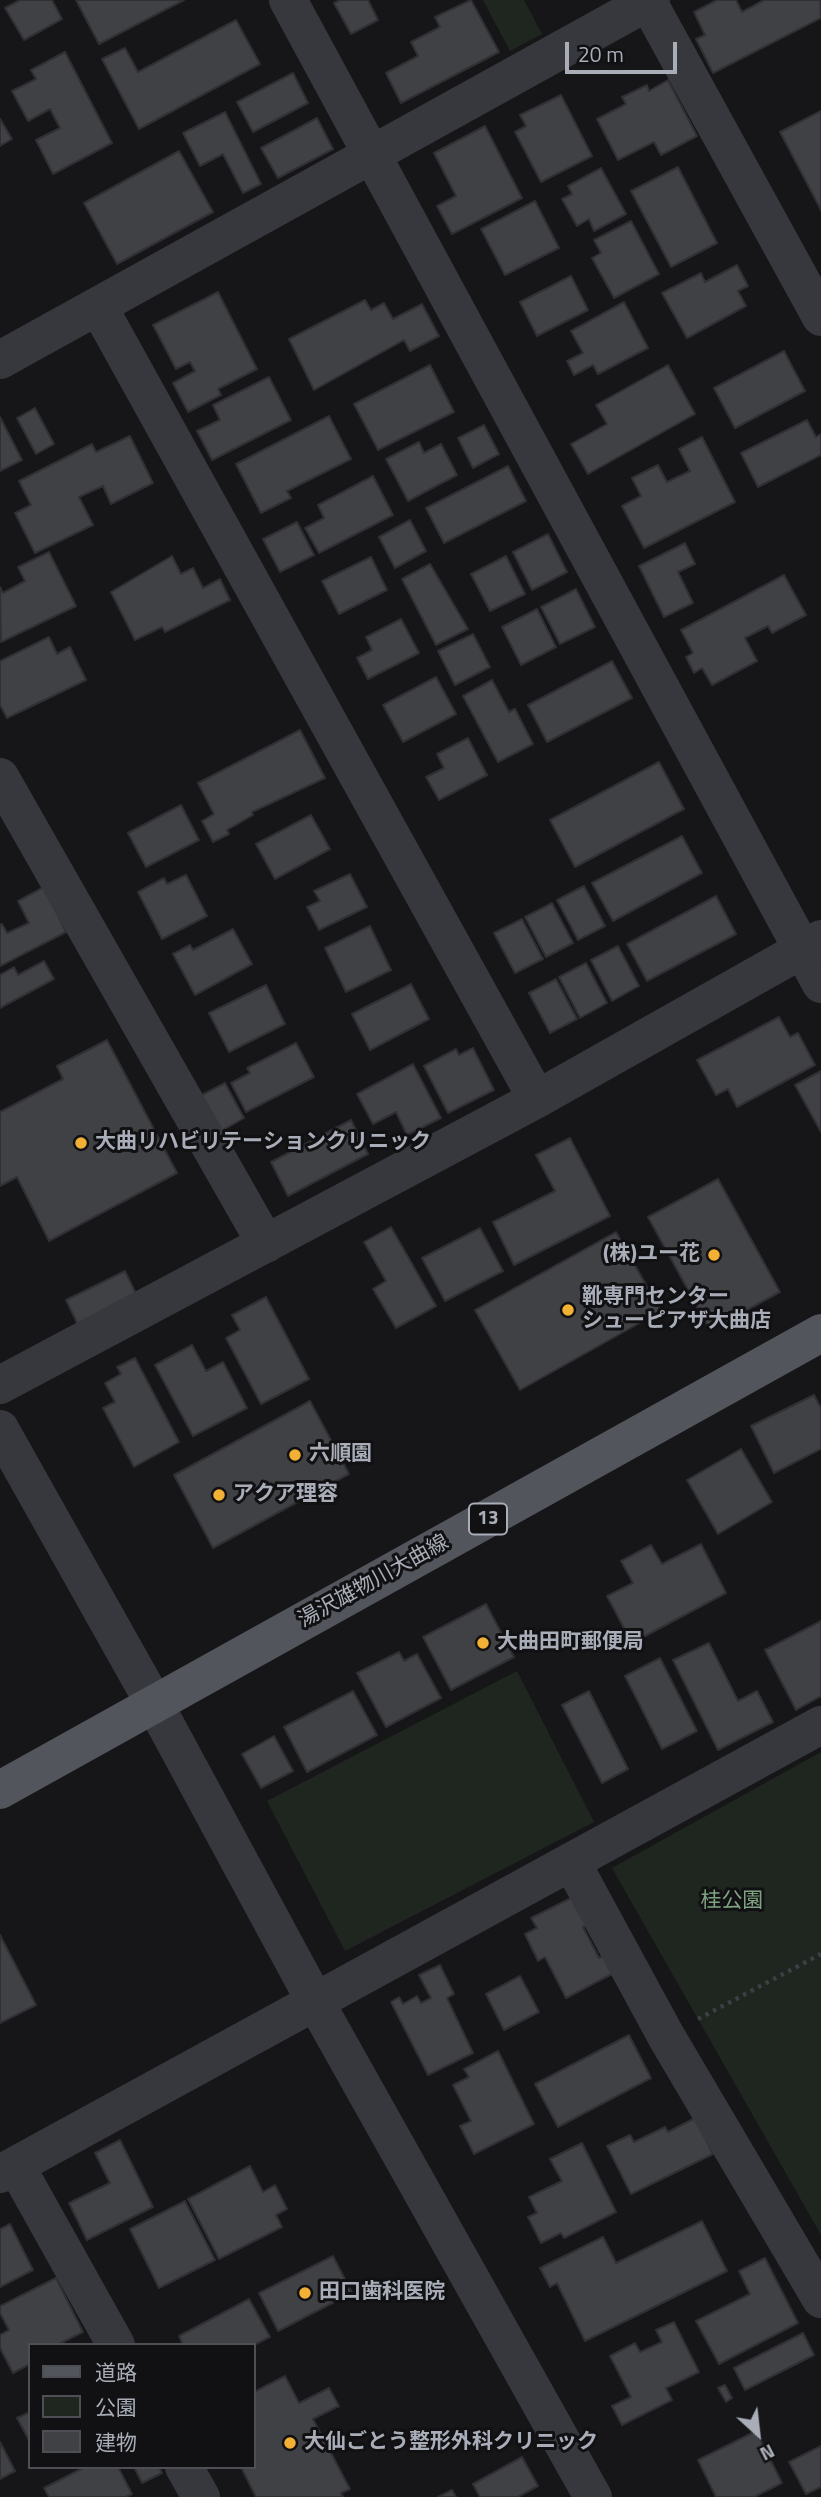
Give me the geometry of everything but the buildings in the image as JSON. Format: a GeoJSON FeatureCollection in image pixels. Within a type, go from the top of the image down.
{"type":"FeatureCollection","features":[{"type":"Feature","properties":{"kind":"main road","name":"湯沢雄物川大曲線"},"geometry":{"type":"LineString","coordinates":[[0,1790],[821,1333]]}},
{"type":"Feature","properties":{"kind":"street"},"geometry":{"type":"LineString","coordinates":[[288,0],[371,156],[811,944],[821,984]]}},
{"type":"Feature","properties":{"kind":"street"},"geometry":{"type":"LineString","coordinates":[[0,360],[650,1],[821,317]]}},
{"type":"Feature","properties":{"kind":"street"},"geometry":{"type":"LineString","coordinates":[[98,306],[537,1099]]}},
{"type":"Feature","properties":{"kind":"street"},"geometry":{"type":"LineString","coordinates":[[0,777],[267,1244]]}},
{"type":"Feature","properties":{"kind":"street"},"geometry":{"type":"LineString","coordinates":[[0,1385],[537,1099],[811,944]]}},
{"type":"Feature","properties":{"kind":"street"},"geometry":{"type":"LineString","coordinates":[[0,1429],[155,1705],[316,2003],[593,2497]]}},
{"type":"Feature","properties":{"kind":"street"},"geometry":{"type":"LineString","coordinates":[[115,2343],[8,2170],[821,1726]]}},
{"type":"Feature","properties":{"kind":"street"},"geometry":{"type":"LineString","coordinates":[[572,1863],[666,2036],[821,2299]]}},
{"type":"Feature","properties":{"kind":"street"},"geometry":{"type":"LineString","coordinates":[[185,2469],[201,2497]]}},
{"type":"Feature","properties":{"kind":"path"},"geometry":{"type":"LineString","coordinates":[[666,2036],[821,1954]]}},
{"type":"Feature","properties":{"kind":"green space"},"geometry":{"type":"Polygon","coordinates":[[[483,0],[524,0],[542,34],[510,51],[483,0]]]}},
{"type":"Feature","properties":{"kind":"green space"},"geometry":{"type":"Polygon","coordinates":[[[517,1671],[594,1822],[345,1951],[267,1801],[517,1671]]]}},
{"type":"Feature","properties":{"kind":"green space","name":"桂公園"},"geometry":{"type":"Polygon","coordinates":[[[821,1752],[821,2235],[612,1868],[821,1752]]]}},
{"type":"Feature","properties":{"kind":"place","name":"大曲リハビリテーションクリニック"},"geometry":{"type":"Point","coordinates":[81,1143]}},
{"type":"Feature","properties":{"kind":"place","name":"(株)ユー花"},"geometry":{"type":"Point","coordinates":[714,1255]}},
{"type":"Feature","properties":{"kind":"place","name":"靴専門センター シューピアザ大曲店"},"geometry":{"type":"Point","coordinates":[568,1310]}},
{"type":"Feature","properties":{"kind":"place","name":"六順園"},"geometry":{"type":"Point","coordinates":[295,1455]}},
{"type":"Feature","properties":{"kind":"place","name":"アクア理容"},"geometry":{"type":"Point","coordinates":[219,1495]}},
{"type":"Feature","properties":{"kind":"place","name":"大曲田町郵便局"},"geometry":{"type":"Point","coordinates":[483,1643]}},
{"type":"Feature","properties":{"kind":"place","name":"田口歯科医院"},"geometry":{"type":"Point","coordinates":[305,2293]}},
{"type":"Feature","properties":{"kind":"place","name":"大仙ごとう整形外科クリニック"},"geometry":{"type":"Point","coordinates":[290,2443]}}]}
